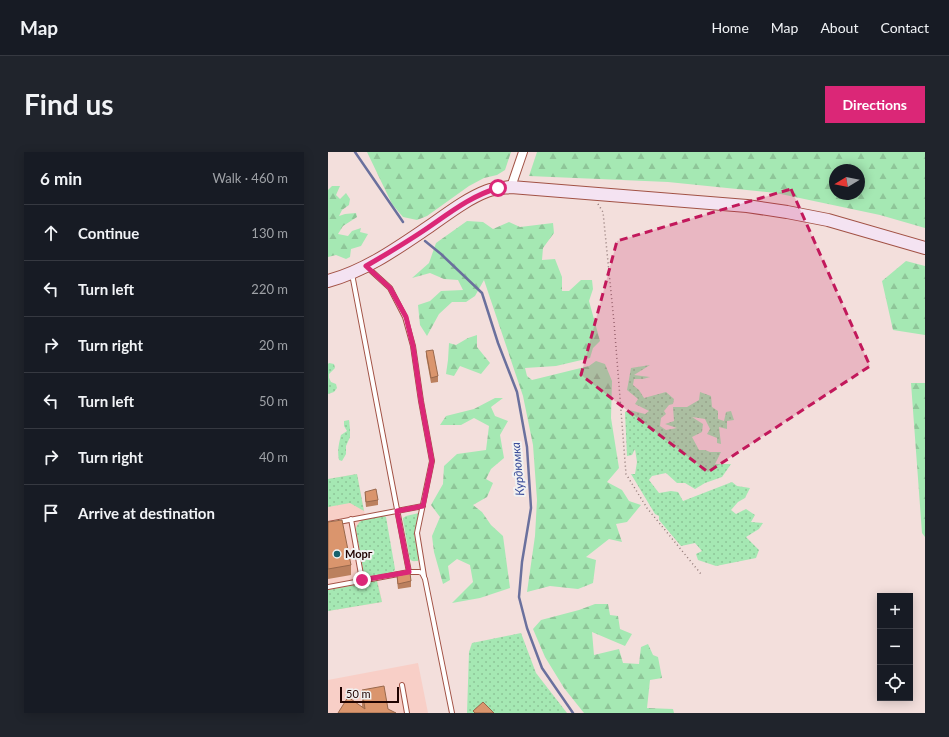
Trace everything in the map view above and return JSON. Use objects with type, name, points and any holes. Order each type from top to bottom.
[{"type":"main road","points":[[328,281],[366,266],[478,196],[498,188],[511,187],[747,206],[828,220],[925,248]]},
{"type":"street","points":[[511,187],[523,152]]},
{"type":"lane","points":[[366,266],[390,288],[406,317],[413,346],[432,461],[417,533],[424,576],[452,713]]},
{"type":"lane","points":[[352,272],[409,572]]},
{"type":"lane","points":[[328,524],[423,506]]},
{"type":"lane","points":[[351,519],[362,580]]},
{"type":"lane","points":[[328,587],[409,572],[419,572],[424,576]]},
{"type":"lane","points":[[402,685],[407,713]]},
{"type":"path","points":[[593,194],[603,212],[614,322],[626,474],[647,508],[700,574]]},
{"type":"highlighted area","points":[[791,189],[870,366],[708,472],[581,375],[617,241]]},
{"type":"shaded area","points":[[357,474],[382,602],[328,611],[328,479]]},
{"type":"shaded area","points":[[418,663],[428,713],[328,713],[328,680]]},
{"type":"green space","points":[[367,152],[511,152],[505,170],[497,175],[484,178],[469,186],[427,216],[417,220],[403,217],[392,204]]},
{"type":"green space","points":[[537,152],[925,152],[925,228],[880,215],[776,193],[668,182],[529,176]]},
{"type":"green space","points":[[332,186],[340,186],[336,195],[340,199],[346,193],[350,199],[349,205],[342,210],[339,216],[356,213],[357,217],[343,226],[338,234],[348,236],[352,231],[361,228],[360,232],[368,234],[361,246],[351,249],[350,257],[346,259],[336,255],[328,257],[328,190]]},
{"type":"green space","points":[[467,221],[483,222],[493,229],[509,222],[520,227],[553,223],[554,233],[543,248],[542,260],[555,259],[562,277],[562,291],[569,291],[581,280],[592,280],[593,289],[589,301],[600,341],[593,348],[590,358],[556,366],[525,368],[527,376],[532,380],[589,366],[596,361],[605,364],[612,381],[611,418],[619,468],[607,482],[622,490],[629,501],[641,505],[627,522],[616,524],[622,542],[609,539],[586,557],[596,560],[593,583],[578,589],[550,586],[527,592],[535,536],[537,500],[533,445],[523,396],[484,280],[475,296],[466,302],[452,302],[439,314],[427,336],[420,325],[418,305],[430,301],[441,291],[463,290],[458,280],[444,279],[430,273],[412,278],[429,263],[436,243]]},
{"type":"green space","points":[[906,261],[925,266],[925,335],[893,330],[882,281]]},
{"type":"green space","points":[[477,335],[477,347],[490,363],[481,374],[460,366],[454,376],[446,374],[449,343],[456,345]]},
{"type":"green space","points":[[328,364],[334,364],[335,368],[329,374],[329,378],[331,382],[336,384],[337,388],[334,392],[328,394]]},
{"type":"green space","points":[[650,365],[634,375],[650,377],[634,379],[633,385],[639,390],[644,398],[666,392],[674,399],[673,404],[669,405],[664,411],[666,414],[661,418],[660,426],[666,430],[677,428],[665,424],[674,421],[673,407],[687,407],[699,400],[700,392],[711,396],[712,407],[718,411],[718,419],[724,421],[726,412],[731,411],[734,420],[727,421],[727,429],[719,427],[721,444],[717,443],[717,438],[707,434],[710,429],[705,419],[692,417],[703,424],[702,432],[692,437],[699,450],[721,452],[715,464],[731,464],[722,477],[705,483],[695,489],[685,483],[677,483],[666,473],[652,476],[649,480],[659,493],[671,491],[678,492],[683,501],[732,482],[737,486],[750,488],[745,498],[738,502],[731,510],[736,514],[746,509],[755,515],[751,522],[763,523],[759,529],[746,537],[759,550],[756,558],[716,566],[698,560],[696,554],[702,551],[695,543],[681,546],[659,520],[659,516],[655,514],[631,474],[635,474],[637,462],[635,449],[632,455],[627,456],[625,412],[629,410],[645,414],[649,411],[635,404],[638,399],[627,390],[631,368]]},
{"type":"green space","points":[[911,383],[925,383],[925,537],[922,533]]},
{"type":"green space","points":[[495,398],[503,398],[491,407],[495,416],[508,421],[500,435],[504,458],[491,469],[486,479],[493,483],[487,497],[473,505],[482,512],[491,525],[503,536],[510,588],[480,598],[452,603],[473,582],[470,565],[457,559],[448,566],[450,580],[443,584],[434,552],[432,536],[440,517],[431,505],[443,484],[444,466],[457,454],[486,450],[489,426],[474,418],[461,425],[440,425],[446,416],[474,409]]},
{"type":"green space","points":[[349,420],[350,437],[346,446],[346,454],[342,461],[339,460],[339,444],[341,435],[347,431],[344,426],[344,421]]},
{"type":"green space","points":[[357,474],[364,511],[350,503],[328,507],[328,479]]},
{"type":"green space","points":[[419,513],[414,534],[419,558],[418,561],[412,561],[410,559],[403,518]]},
{"type":"green space","points":[[386,517],[395,569],[392,572],[369,576],[364,573],[356,529],[357,525],[367,518]]},
{"type":"green space","points":[[377,581],[382,602],[328,611],[328,590]]},
{"type":"green space","points":[[595,604],[608,604],[610,615],[618,616],[620,629],[632,634],[625,646],[592,632],[594,655],[619,649],[623,663],[639,664],[641,647],[648,644],[653,655],[658,657],[662,678],[650,680],[647,708],[673,709],[674,713],[584,713],[564,688],[545,657],[533,629],[541,620],[579,610]]},
{"type":"green space","points":[[521,633],[536,673],[567,713],[467,713],[469,652],[472,643]]},
{"type":"building","points":[[433,350],[438,376],[431,378],[426,351]]},
{"type":"building","points":[[376,489],[378,500],[366,502],[365,492]]},
{"type":"building","name":"Морг","points":[[342,520],[351,565],[328,569],[328,522]]},
{"type":"building","points":[[410,573],[411,581],[398,584],[397,576]]},
{"type":"building","points":[[384,686],[388,709],[396,713],[338,713],[348,697],[365,709],[362,690]]},
{"type":"building","points":[[483,702],[494,713],[475,713],[473,711]]},
{"type":"waterway","name":"Курдюмка","points":[[355,152],[403,222]]},
{"type":"waterway","name":"Курдюмка","points":[[425,241],[482,293],[498,343],[517,392],[527,447],[531,508],[522,562],[519,597],[527,628],[542,668],[573,713]]},
{"type":"place","name":"Морг","points":[[337,554]]},
{"type":"route","points":[[362,580],[409,572],[397,511],[423,506],[432,461],[413,346],[406,317],[390,288],[366,266],[405,243],[455,209],[488,191],[498,188]]}]
